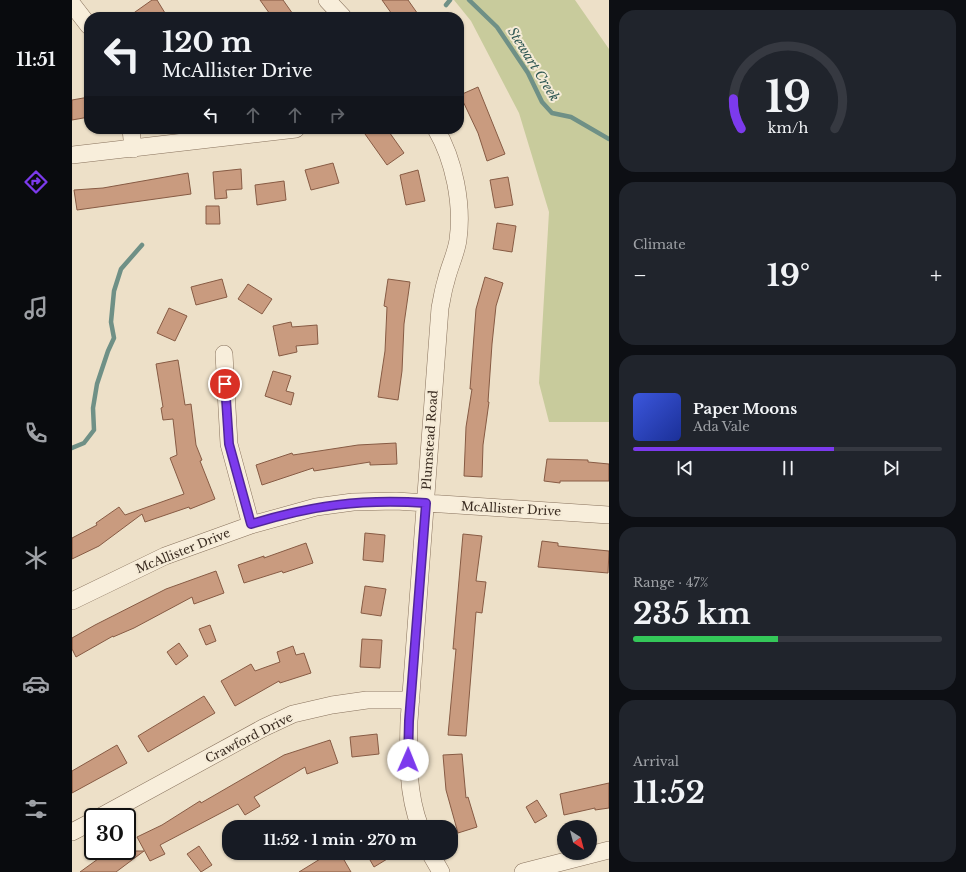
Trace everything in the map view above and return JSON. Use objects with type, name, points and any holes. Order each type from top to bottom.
[{"type":"street","points":[[327,0],[338,12]]},
{"type":"street","points":[[72,4],[84,20]]},
{"type":"street","points":[[132,134],[133,148]]},
{"type":"street","points":[[72,155],[253,134]]},
{"type":"street","name":"Plumstead Road","points":[[418,820],[410,790],[408,768],[409,721],[440,308],[445,281],[454,256],[458,239],[459,213],[456,188],[449,159],[438,134]]},
{"type":"street","points":[[224,354],[229,444],[251,524]]},
{"type":"street","name":"McAllister Drive","points":[[72,601],[165,556],[251,524],[316,507],[346,503],[396,502],[609,515]]},
{"type":"street","name":"Crawford Drive","points":[[116,808],[263,728],[293,714],[332,705],[367,700],[411,700]]},
{"type":"street","points":[[72,832],[84,826]]},
{"type":"street","points":[[523,872],[609,850]]},
{"type":"street","points":[[434,860],[441,872]]},
{"type":"green space","points":[[454,0],[575,0],[609,49],[609,422],[549,422],[539,383],[549,212],[519,113],[471,21]]},
{"type":"building","points":[[152,0],[157,0],[164,12],[135,12]]},
{"type":"building","points":[[260,0],[283,0],[291,12],[268,12]]},
{"type":"building","points":[[382,0],[408,0],[416,12],[390,12]]},
{"type":"building","points":[[478,87],[505,154],[487,161],[478,133],[464,103],[464,93]]},
{"type":"building","points":[[84,98],[84,118],[72,120],[72,100]]},
{"type":"building","points":[[365,134],[391,134],[404,153],[387,165]]},
{"type":"building","points":[[333,163],[339,183],[311,190],[305,170]]},
{"type":"building","points":[[241,169],[242,189],[226,190],[227,198],[215,199],[213,172]]},
{"type":"building","points":[[418,170],[425,201],[406,205],[400,175]]},
{"type":"building","points":[[188,173],[191,194],[77,210],[74,190],[103,188]]},
{"type":"building","points":[[508,177],[513,205],[495,208],[490,180]]},
{"type":"building","points":[[284,181],[286,200],[257,205],[255,185]]},
{"type":"building","points":[[206,206],[219,206],[220,224],[206,224]]},
{"type":"building","points":[[497,223],[516,226],[512,252],[493,249]]},
{"type":"building","points":[[485,277],[503,283],[496,306],[492,344],[489,402],[483,445],[482,477],[464,476],[466,427],[472,389],[470,389],[476,309]]},
{"type":"building","points":[[222,279],[227,297],[196,305],[191,287]]},
{"type":"building","points":[[388,279],[410,282],[404,324],[402,371],[398,400],[378,397],[385,351],[387,307],[384,306]]},
{"type":"building","points":[[248,284],[272,299],[262,314],[238,299]]},
{"type":"building","points":[[169,308],[187,316],[175,341],[157,333]]},
{"type":"building","points":[[291,322],[292,327],[317,325],[318,344],[296,346],[297,352],[279,356],[273,326]]},
{"type":"building","points":[[178,360],[185,405],[191,404],[196,445],[202,460],[200,461],[215,499],[190,509],[189,507],[145,522],[142,514],[99,546],[72,559],[72,538],[97,525],[96,523],[119,507],[125,515],[184,494],[170,458],[177,455],[173,419],[163,420],[161,408],[163,407],[156,364]]},
{"type":"building","points":[[273,371],[291,376],[286,391],[294,393],[291,405],[265,396]]},
{"type":"building","points":[[396,443],[397,464],[370,465],[370,462],[314,471],[313,468],[262,485],[256,465],[292,453],[293,455],[358,445]]},
{"type":"building","points":[[547,459],[588,460],[588,462],[609,464],[609,481],[560,481],[560,483],[544,481]]},
{"type":"building","points":[[365,533],[385,535],[383,562],[363,560]]},
{"type":"building","points":[[463,534],[482,536],[476,581],[486,582],[482,613],[476,612],[466,736],[448,735],[456,649],[453,649]]},
{"type":"building","points":[[542,541],[558,543],[558,546],[609,551],[608,573],[538,567]]},
{"type":"building","points":[[306,543],[313,563],[283,573],[282,571],[244,583],[238,565],[264,556],[264,558]]},
{"type":"building","points":[[216,571],[224,593],[194,604],[192,597],[134,628],[113,636],[76,657],[72,649],[72,638],[166,589]]},
{"type":"building","points":[[365,586],[386,589],[381,616],[361,613]]},
{"type":"building","points":[[210,625],[216,641],[206,645],[199,629]]},
{"type":"building","points":[[362,639],[382,640],[380,668],[360,667]]},
{"type":"building","points":[[179,643],[188,656],[176,665],[167,652]]},
{"type":"building","points":[[293,646],[296,655],[304,653],[311,673],[280,683],[279,681],[235,706],[221,681],[251,664],[255,671],[280,662],[277,652]]},
{"type":"building","points":[[204,696],[215,713],[148,752],[138,736]]},
{"type":"building","points":[[377,734],[379,754],[352,757],[350,737]]},
{"type":"building","points":[[330,740],[338,763],[307,774],[305,767],[254,797],[260,806],[245,815],[238,804],[160,845],[165,854],[150,861],[137,837],[162,825],[200,801],[201,803],[284,755]]},
{"type":"building","points":[[117,745],[127,763],[72,793],[72,771]]},
{"type":"building","points":[[462,754],[466,798],[468,797],[477,827],[458,833],[458,820],[454,820],[446,790],[443,755]]},
{"type":"building","points":[[609,783],[609,808],[595,810],[595,808],[564,815],[560,794]]},
{"type":"building","points":[[537,800],[547,816],[535,823],[526,807]]},
{"type":"building","points":[[199,846],[212,865],[201,872],[187,854]]},
{"type":"building","points":[[136,851],[144,851],[136,857]]},
{"type":"building","points":[[97,860],[132,860],[116,872],[80,872]]},
{"type":"building","points":[[318,860],[344,860],[351,872],[299,872]]},
{"type":"building","points":[[370,860],[386,860],[374,867]]},
{"type":"waterway","points":[[446,5],[450,0]]},
{"type":"waterway","name":"Stewart Creek","points":[[469,0],[497,27],[528,73],[542,102],[552,113],[571,117],[609,139]]},
{"type":"waterway","points":[[72,448],[84,443],[94,430],[93,408],[97,384],[114,338],[111,322],[114,291],[121,269],[142,245]]},
{"type":"route","points":[[225,384],[229,444],[232,460],[251,524],[316,507],[353,502],[426,503],[409,721],[408,760]]}]
